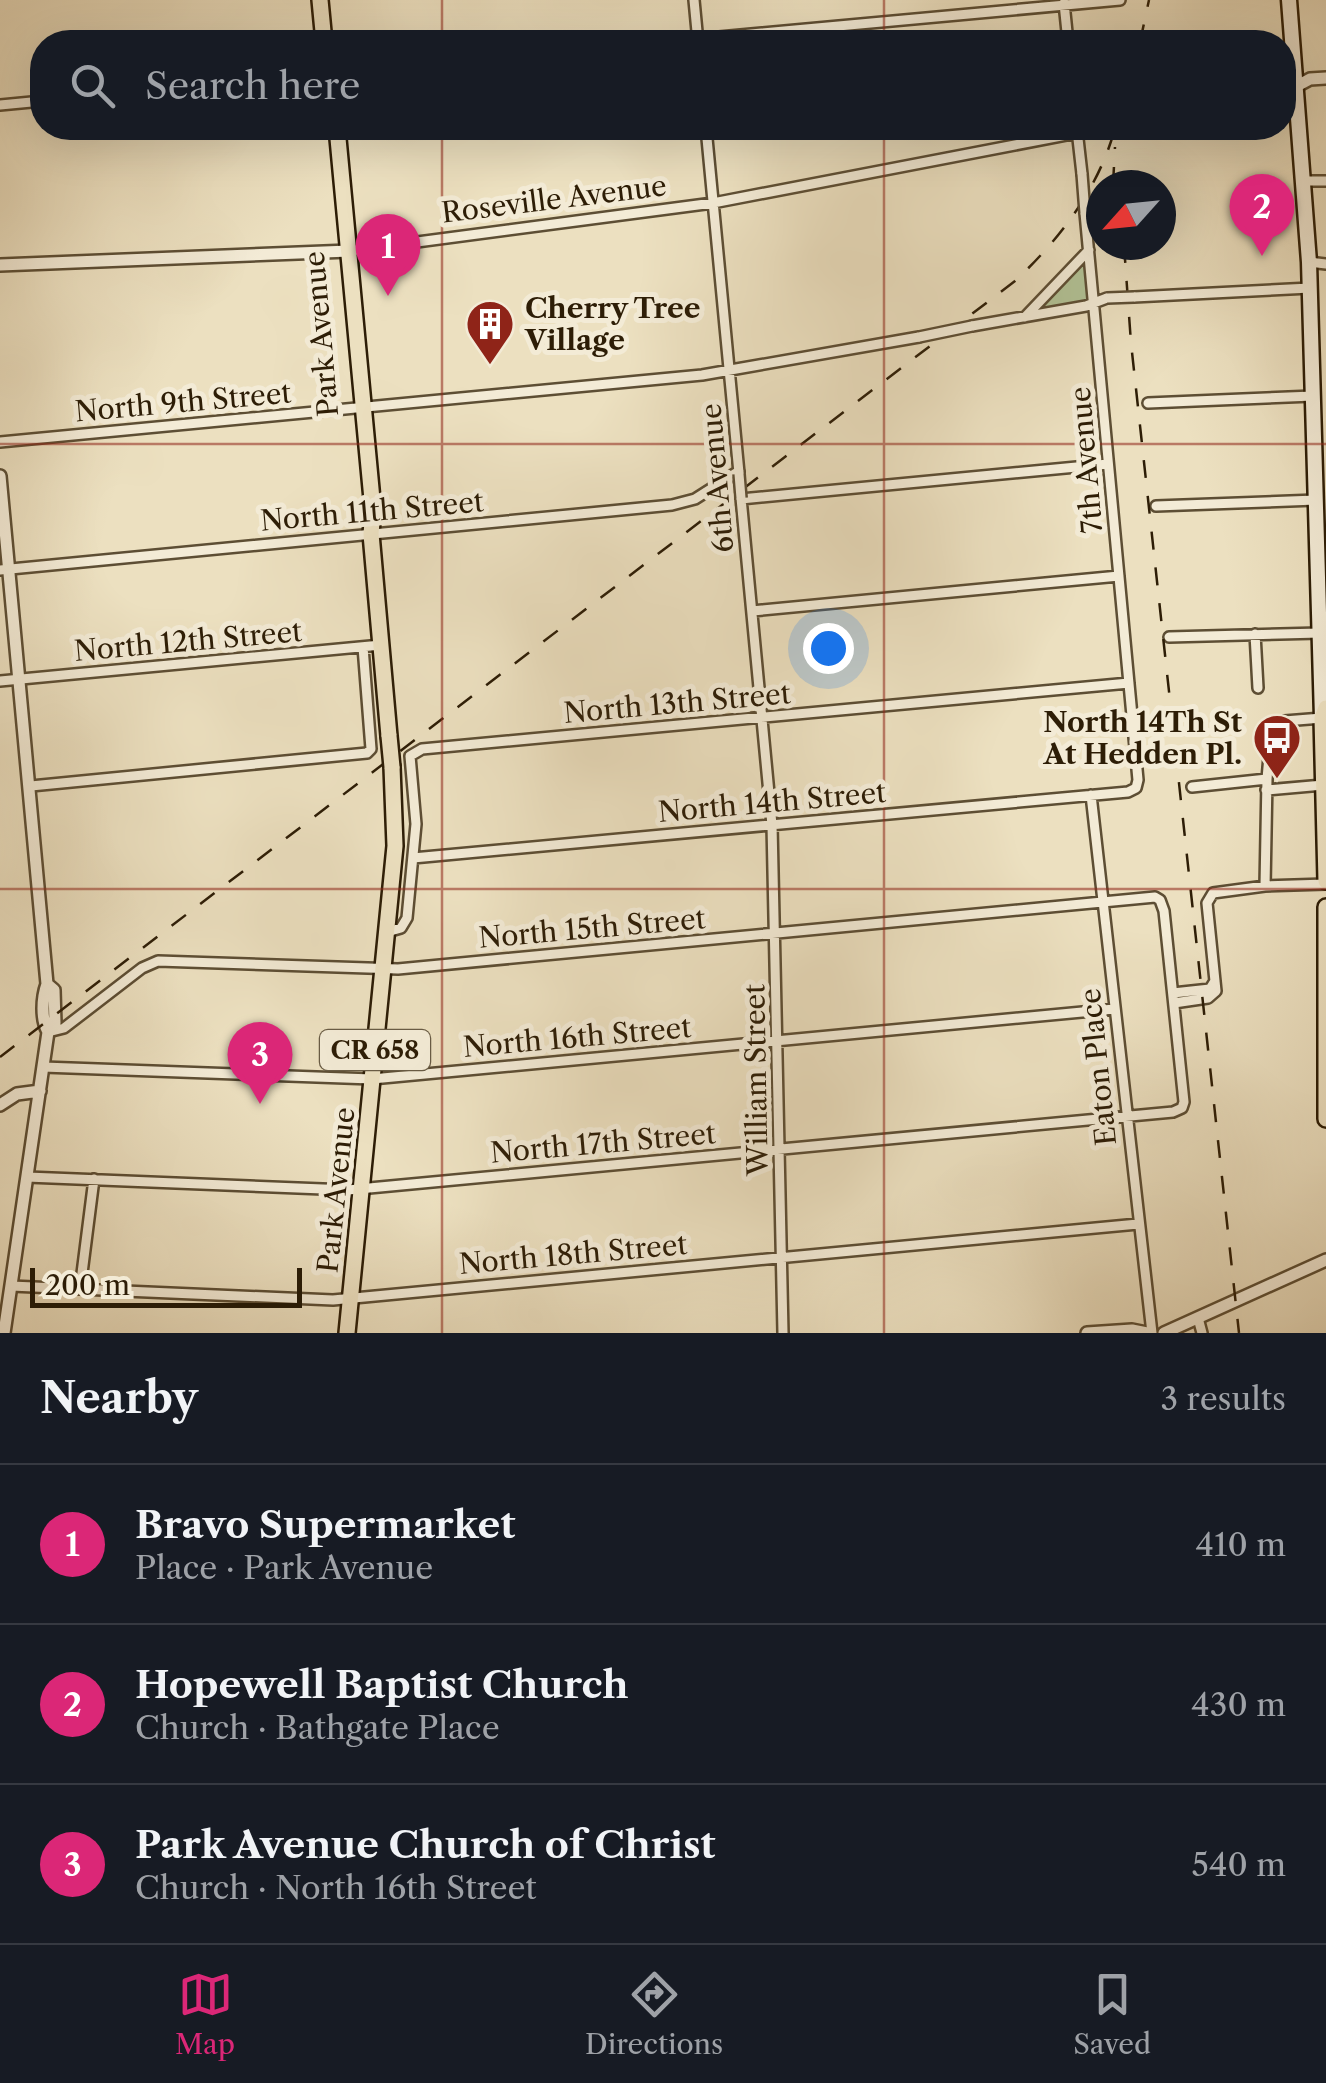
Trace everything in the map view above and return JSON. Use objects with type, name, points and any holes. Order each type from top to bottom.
[{"type":"main road","points":[[320,0],[323,30]]},
{"type":"main road","points":[[1288,0],[1289,30]]},
{"type":"main road","points":[[1296,132],[1318,368],[1313,396],[1320,451],[1316,500],[1326,882]]},
{"type":"main road","name":"Park Avenue","points":[[328,140],[344,251]]},
{"type":"main road","name":"Park Avenue","points":[[338,140],[364,518],[370,534],[396,829],[347,1333]]},
{"type":"main road","points":[[1326,907],[1326,1120]]},
{"type":"street","points":[[694,0],[697,30]]},
{"type":"street","points":[[804,30],[1120,0]]},
{"type":"street","points":[[1064,3],[1067,30]]},
{"type":"street","points":[[1296,87],[1326,78]]},
{"type":"street","points":[[0,105],[30,102]]},
{"type":"street","name":"6th Avenue","points":[[707,140],[772,825]]},
{"type":"street","name":"Roseville Avenue","points":[[0,265],[344,251],[713,203],[1027,140]]},
{"type":"street","name":"7th Avenue","points":[[1078,140],[1086,222]]},
{"type":"street","points":[[1303,181],[1326,181]]},
{"type":"street","points":[[1024,317],[1086,253]]},
{"type":"street","name":"7th Avenue","points":[[1090,260],[1136,788]]},
{"type":"street","points":[[1309,262],[1326,264]]},
{"type":"street","name":"North 9th Street","points":[[0,442],[729,371],[1107,298],[1310,288]]},
{"type":"street","points":[[1148,403],[1313,396]]},
{"type":"street","points":[[741,498],[1108,464]]},
{"type":"street","name":"North 11th Street","points":[[5,570],[672,506],[695,498],[739,472]]},
{"type":"street","points":[[0,476],[5,570],[31,786],[47,984],[44,1025],[48,1032],[4,1333]]},
{"type":"street","points":[[1156,506],[1316,500]]},
{"type":"street","points":[[752,611],[1119,576]]},
{"type":"street","points":[[1170,637],[1320,633]]},
{"type":"street","points":[[1255,634],[1258,688]]},
{"type":"street","name":"North 12th Street","points":[[0,681],[381,645]]},
{"type":"street","points":[[31,786],[367,753],[370,748],[362,647]]},
{"type":"street","name":"North 13th Street","points":[[410,756],[422,749],[1129,683]]},
{"type":"street","points":[[1265,886],[1272,722],[1324,713]]},
{"type":"street","name":"Park Avenue","points":[[387,932],[398,930],[406,921],[416,824],[410,756]]},
{"type":"street","points":[[1192,787],[1325,785]]},
{"type":"street","name":"North 14th Street","points":[[413,858],[1136,788]]},
{"type":"street","name":"Eaton Place","points":[[1091,795],[1150,1333]]},
{"type":"street","name":"William Street","points":[[772,825],[784,1333]]},
{"type":"street","points":[[1174,998],[1210,989],[1215,981],[1207,903],[1211,895],[1326,882]]},
{"type":"street","name":"North 15th Street","points":[[48,1032],[64,1028],[152,962],[383,969],[1152,897],[1160,900],[1174,998]]},
{"type":"street","name":"North 17th Street","points":[[27,1176],[362,1188],[1173,1112],[1182,1108],[1184,1098],[1174,998]]},
{"type":"street","name":"North 16th Street","points":[[43,1067],[372,1080],[1114,1009]]},
{"type":"street","points":[[0,1105],[22,1092],[40,1091]]},
{"type":"street","points":[[80,1289],[94,1179]]},
{"type":"street","name":"North 18th Street","points":[[11,1286],[327,1300],[1138,1224]]},
{"type":"street","points":[[1164,1333],[1326,1260]]},
{"type":"street","points":[[1198,1318],[1202,1333]]},
{"type":"street","points":[[1087,1333],[1150,1333]]},
{"type":"green space","points":[[1086,258],[1090,303],[1034,312]]},
{"type":"railway","points":[[1143,30],[1149,0]]},
{"type":"railway","points":[[0,1057],[1015,281],[1076,211],[1111,140]]},
{"type":"railway","points":[[1114,170],[1115,147]]},
{"type":"railway","points":[[1125,260],[1239,1333]]},
{"type":"place","name":"Hopewell Baptist Church","points":[[1262,256]]},
{"type":"place","name":"Bravo Supermarket","points":[[388,296]]},
{"type":"place","name":"Cherry Tree Village","points":[[490,366]]},
{"type":"place","name":"North 14Th St At Hedden Pl.","points":[[1277,780]]},
{"type":"place","name":"Park Avenue Church of Christ","points":[[260,1104]]}]
